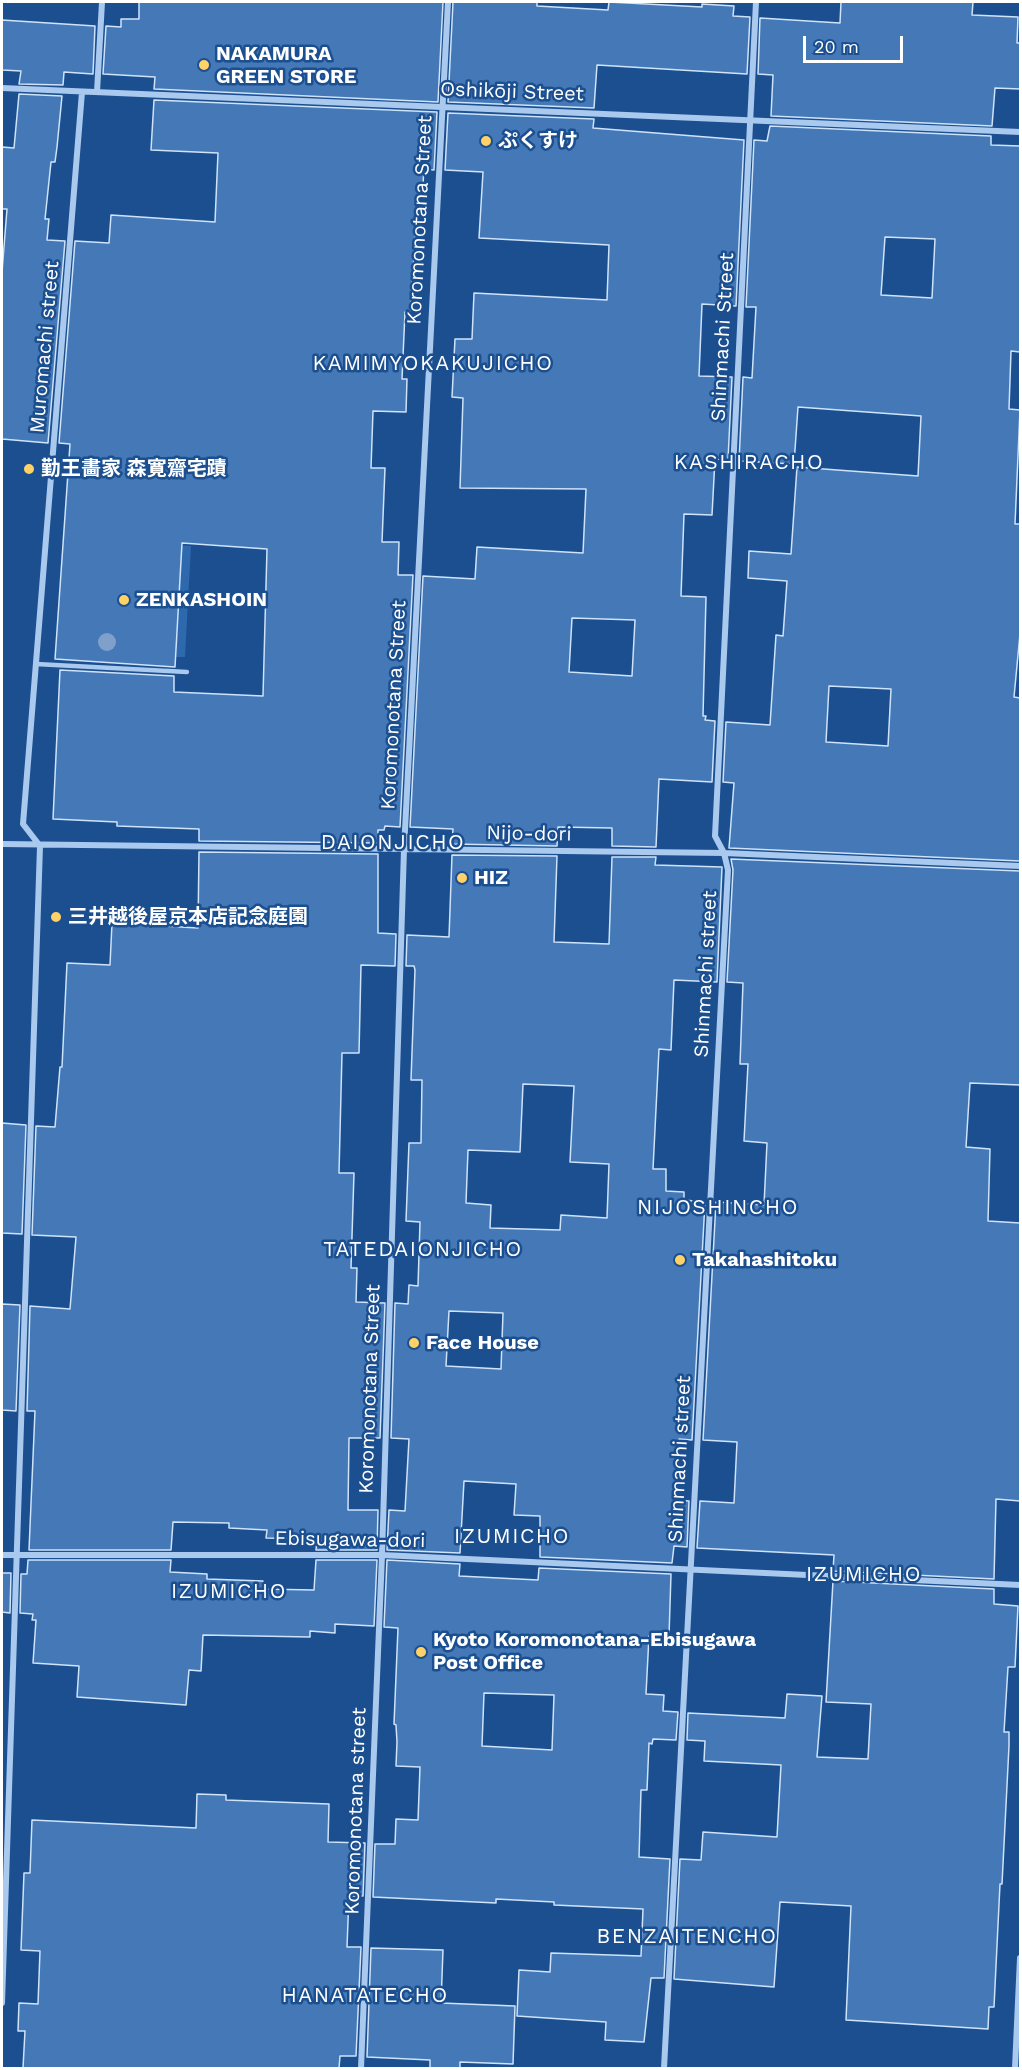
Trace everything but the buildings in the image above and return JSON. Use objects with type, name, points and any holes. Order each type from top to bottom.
[{"type":"street","points":[[97,92],[102,2]]},
{"type":"street","name":"Koromonotana Street","points":[[382,1555],[404,849],[448,2]]},
{"type":"street","name":"Shinmachi Street","points":[[724,853],[715,836],[756,2]]},
{"type":"street","name":"Oshikōji Street","points":[[2,88],[1020,132]]},
{"type":"street","name":"Muromachi street","points":[[40,846],[23,824],[82,92]]},
{"type":"street","name":"Nijo-dori","points":[[2,844],[724,853],[1020,866]]},
{"type":"street","points":[[2,2002],[40,846]]},
{"type":"street","name":"Shinmachi street","points":[[664,2068],[728,870],[724,853]]},
{"type":"street","name":"Ebisugawa-dori","points":[[2,1555],[382,1555],[1020,1585]]},
{"type":"street","name":"Koromonotana street","points":[[361,2068],[382,1555]]},
{"type":"street","points":[[1015,2068],[1020,1958]]},
{"type":"lane","points":[[36,664],[187,672]]},
{"type":"shaded area","points":[[157,544],[191,546],[185,657],[176,657],[181,569],[156,567]]},
{"type":"place","name":"NAKAMURA GREEN STORE","points":[[204,65]]},
{"type":"place","name":"ぷくすけ","points":[[486,141]]},
{"type":"place","name":"勤王畵家 森寛齋宅蹟","points":[[29,469]]},
{"type":"place","name":"ZENKASHOIN","points":[[124,600]]},
{"type":"place","name":"HIZ","points":[[462,878]]},
{"type":"place","name":"三井越後屋京本店記念庭園","points":[[56,917]]},
{"type":"place","name":"Takahashitoku","points":[[680,1260]]},
{"type":"place","name":"Face House","points":[[414,1343]]},
{"type":"place","name":"Kyoto Koromonotana-Ebisugawa Post Office","points":[[421,1652]]},
{"type":"district","name":"KAMIMYOKAKUJICHO","points":[[433,364]]},
{"type":"district","name":"KASHIRACHO","points":[[749,463]]},
{"type":"district","name":"DAIONJICHO","points":[[393,843]]},
{"type":"district","name":"NIJOSHINCHO","points":[[718,1208]]},
{"type":"district","name":"TATEDAIONJICHO","points":[[423,1250]]},
{"type":"district","name":"IZUMICHO","points":[[512,1537]]},
{"type":"district","name":"IZUMICHO","points":[[864,1575]]},
{"type":"district","name":"IZUMICHO","points":[[229,1592]]},
{"type":"district","name":"BENZAITENCHO","points":[[687,1937]]},
{"type":"district","name":"HANATATECHO","points":[[365,1996]]}]
